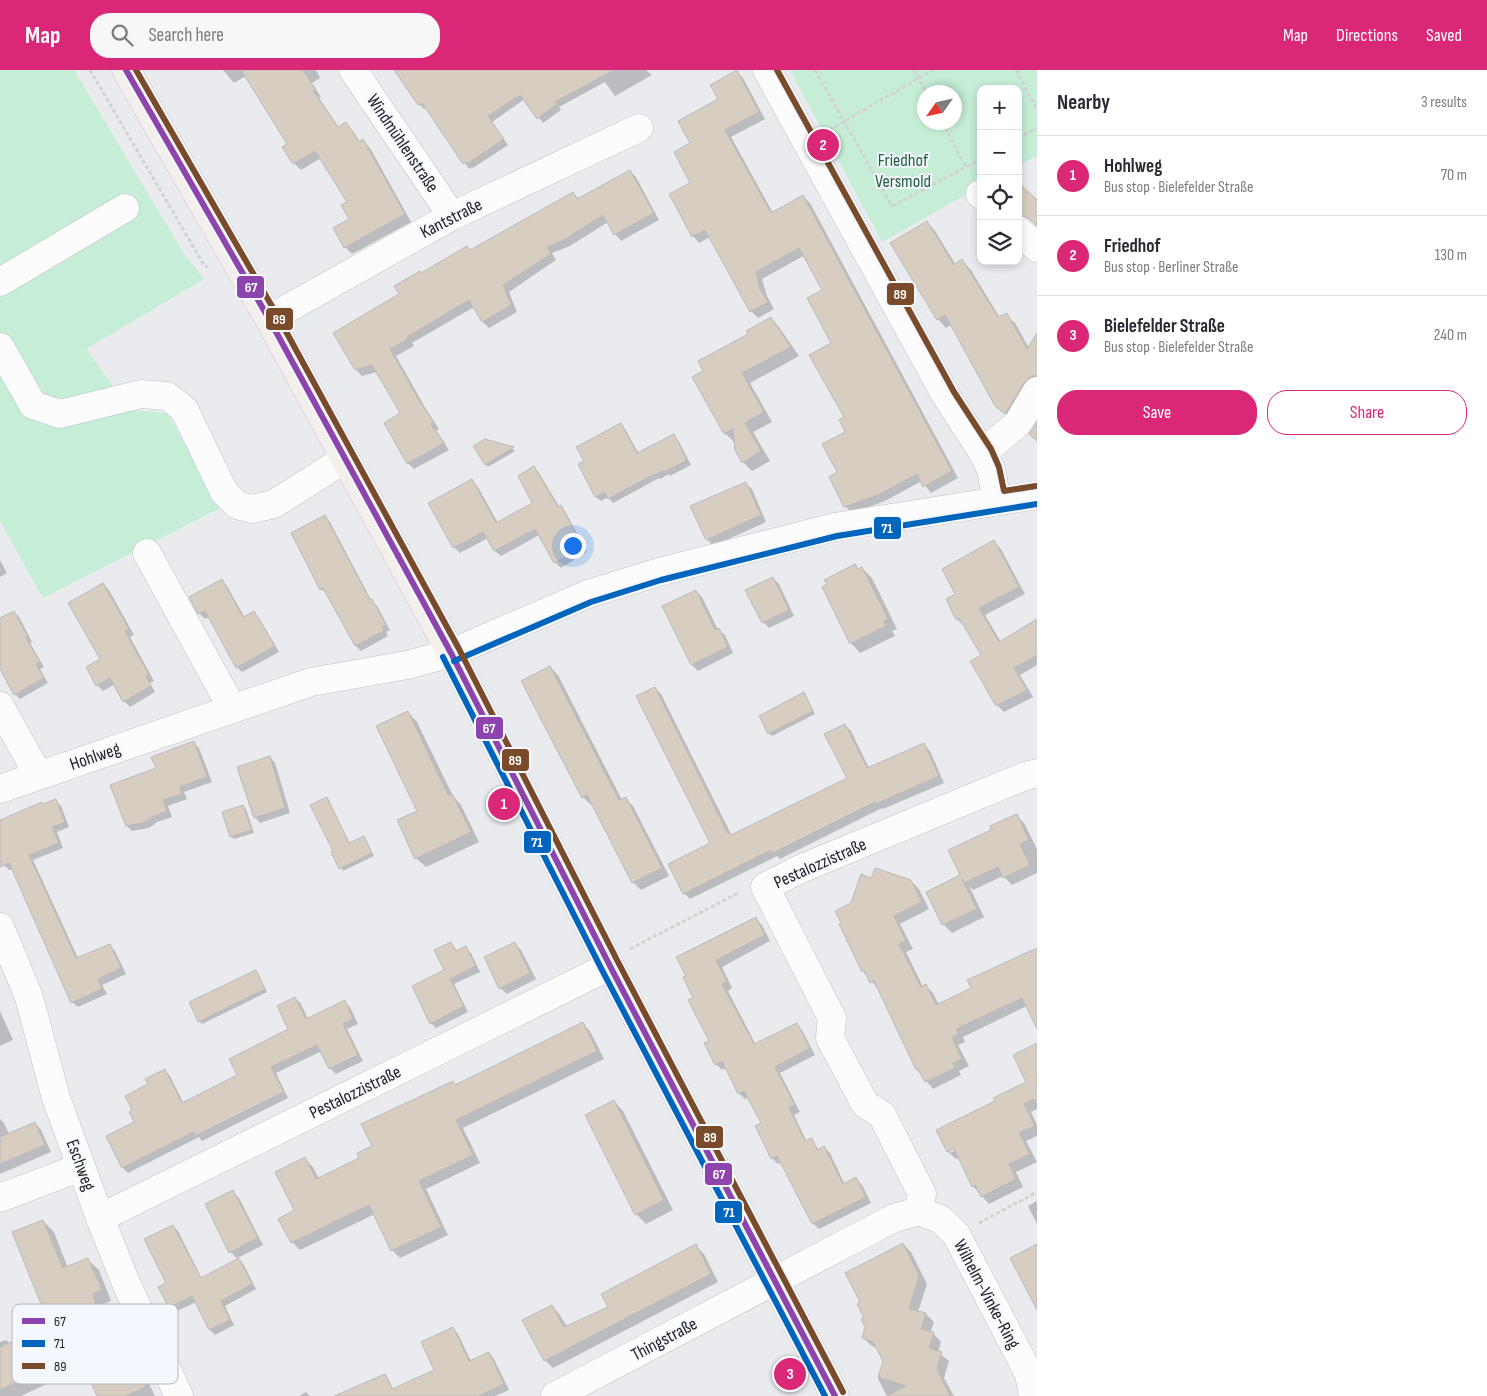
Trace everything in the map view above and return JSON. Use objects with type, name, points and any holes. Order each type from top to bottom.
[{"type":"main road","points":[[126,70],[269,319],[451,653],[609,963],[835,1396]]},
{"type":"street","name":"Windmühlenstraße","points":[[353,70],[452,216]]},
{"type":"street","points":[[767,70],[946,396],[984,453],[991,469],[997,501]]},
{"type":"street","name":"Kantstraße","points":[[269,319],[452,216],[639,128]]},
{"type":"street","points":[[0,282],[125,208]]},
{"type":"street","points":[[1022,234],[1037,248]]},
{"type":"street","points":[[0,347],[33,405],[60,414],[141,394],[167,396],[184,409],[224,492],[237,506],[252,509],[274,504],[345,458]]},
{"type":"street","points":[[984,453],[1018,423],[1037,392]]},
{"type":"street","name":"Hohlweg","points":[[0,789],[311,682],[407,665],[451,653],[588,594],[659,572],[835,527],[1037,495]]},
{"type":"street","points":[[147,553],[232,708]]},
{"type":"street","points":[[0,706],[38,775]]},
{"type":"street","name":"Pestalozzistraße","points":[[765,887],[798,870],[1025,776],[1037,773]]},
{"type":"street","points":[[765,887],[832,1018],[830,1038],[865,1104],[882,1115],[922,1194],[919,1211],[894,1218],[774,1281]]},
{"type":"street","name":"Eschweg","points":[[0,927],[29,997],[56,1098],[100,1218],[136,1304]]},
{"type":"street","name":"Pestalozzistraße","points":[[100,1218],[609,963]]},
{"type":"street","points":[[0,1198],[81,1167]]},
{"type":"street","name":"Wilhelm-Vinke-Ring","points":[[919,1211],[940,1219],[956,1234],[1029,1374],[1033,1396]]},
{"type":"street","name":"Thingstraße","points":[[555,1396],[774,1281]]},
{"type":"street","name":"Eschweg","points":[[173,1384],[179,1396]]},
{"type":"path","points":[[815,70],[892,206],[977,161]]},
{"type":"path","points":[[914,70],[922,85]]},
{"type":"path","points":[[806,143],[933,70]]},
{"type":"path","points":[[1016,70],[1037,110]]},
{"type":"path","points":[[1022,136],[1037,128]]},
{"type":"path","points":[[946,130],[977,189]]},
{"type":"path","name":"Pestalozzistraße","points":[[609,963],[747,888],[765,887]]},
{"type":"path","points":[[956,1234],[1037,1192]]},
{"type":"green space","points":[[0,70],[74,70],[184,254],[204,279],[86,349],[131,410],[167,413],[220,508],[43,598],[0,521]]},
{"type":"green space","name":"Friedhof Versmold","points":[[790,70],[1037,70],[1037,156],[1022,164],[1022,85],[977,85],[977,188],[882,242]]},
{"type":"building","points":[[241,70],[303,70],[315,89],[313,91],[338,127],[346,122],[359,142],[363,139],[405,214],[344,248],[333,228],[349,219],[341,205],[347,202],[315,151],[293,164],[282,147],[287,144]]},
{"type":"building","points":[[394,70],[614,70],[555,102],[557,104],[537,119],[520,95],[488,116],[504,139],[467,164],[466,162],[463,164],[422,103],[418,105]]},
{"type":"building","points":[[737,70],[759,112],[725,130],[771,213],[803,195],[952,471],[923,487],[917,474],[878,495],[844,507],[829,477],[837,472],[822,444],[845,432],[839,420],[844,417],[809,355],[831,343],[807,298],[822,290],[799,248],[756,272],[760,289],[768,302],[750,312],[705,230],[692,237],[669,194],[690,183],[674,152],[690,143],[678,121],[718,99],[710,85]]},
{"type":"building","points":[[630,170],[654,213],[614,235],[603,215],[564,240],[547,247],[551,254],[503,285],[511,305],[482,322],[469,300],[390,349],[420,402],[434,422],[431,424],[444,443],[407,464],[384,423],[400,413],[372,365],[355,370],[333,333],[399,294],[394,286],[420,271],[421,273],[467,246],[470,250],[573,192],[577,199]]},
{"type":"building","points":[[1022,186],[1037,200],[1037,226],[1028,218],[1022,216]]},
{"type":"building","points":[[927,221],[954,265],[962,259],[998,317],[1007,313],[1027,349],[1037,333],[1037,375],[1030,377],[1024,383],[1005,414],[995,406],[945,315],[937,320],[890,243]]},
{"type":"building","points":[[771,317],[791,347],[742,373],[764,412],[745,423],[761,451],[742,463],[735,450],[733,429],[724,434],[692,377],[703,371],[698,361],[748,334],[746,331]]},
{"type":"building","points":[[1037,422],[1037,441],[1029,434]]},
{"type":"building","points":[[621,423],[637,453],[674,434],[687,460],[665,472],[664,470],[654,474],[608,499],[605,492],[595,497],[578,464],[584,461],[576,447]]},
{"type":"building","points":[[485,439],[514,447],[485,465],[473,446]]},
{"type":"building","points":[[534,466],[558,507],[561,505],[583,546],[554,563],[535,529],[494,551],[483,532],[453,548],[428,503],[472,479],[496,523],[532,503],[518,476]]},
{"type":"building","points":[[746,482],[761,515],[706,540],[690,506]]},
{"type":"building","points":[[325,515],[370,600],[372,599],[386,625],[382,627],[384,631],[355,646],[323,588],[320,590],[291,533]]},
{"type":"building","points":[[994,540],[1019,587],[979,608],[999,642],[1037,619],[1037,655],[1014,668],[1027,690],[996,706],[970,661],[981,655],[959,618],[956,620],[946,599],[955,594],[942,569]]},
{"type":"building","points":[[855,564],[858,569],[862,567],[888,619],[884,621],[886,626],[850,644],[822,587],[827,584],[824,580]]},
{"type":"building","points":[[773,577],[789,610],[762,623],[745,590]]},
{"type":"building","points":[[222,579],[243,617],[254,611],[275,646],[236,668],[205,611],[198,614],[189,597]]},
{"type":"building","points":[[103,583],[129,629],[125,631],[149,675],[146,677],[151,686],[123,702],[110,678],[96,686],[86,667],[100,659],[68,603]]},
{"type":"building","points":[[696,590],[715,630],[719,628],[728,647],[691,665],[662,606]]},
{"type":"building","points":[[14,611],[28,637],[26,638],[40,662],[36,664],[44,678],[14,695],[0,669],[0,618]]},
{"type":"building","points":[[550,666],[619,800],[626,797],[662,868],[632,883],[587,795],[582,798],[521,681]]},
{"type":"building","points":[[655,687],[728,834],[730,833],[731,835],[847,778],[824,734],[845,724],[867,768],[924,743],[939,776],[876,804],[875,802],[773,853],[771,850],[683,894],[668,864],[710,843],[636,696]]},
{"type":"building","points":[[804,692],[813,711],[768,734],[759,716]]},
{"type":"building","points":[[408,711],[448,795],[452,794],[471,832],[415,859],[397,820],[417,811],[376,726]]},
{"type":"building","points":[[194,741],[207,777],[180,787],[182,794],[163,800],[167,811],[143,823],[126,826],[110,785],[156,768],[151,757]]},
{"type":"building","points":[[270,756],[285,808],[254,818],[237,767]]},
{"type":"building","points":[[327,797],[349,843],[364,836],[372,853],[339,869],[331,852],[333,851],[310,805]]},
{"type":"building","points":[[56,799],[65,822],[52,827],[59,843],[29,855],[76,958],[110,944],[121,968],[98,979],[102,989],[71,1003],[9,863],[0,867],[0,820],[42,802],[43,804]]},
{"type":"building","points":[[243,805],[252,830],[230,837],[222,812]]},
{"type":"building","points":[[1017,814],[1029,840],[1020,844],[1030,865],[1003,878],[998,867],[964,883],[977,909],[942,925],[926,892],[960,875],[948,850],[991,830],[990,826]]},
{"type":"building","points":[[875,868],[911,880],[922,902],[894,916],[906,941],[899,944],[921,987],[926,984],[936,1005],[971,988],[967,980],[1037,948],[1037,1029],[1022,998],[956,1029],[959,1034],[952,1037],[962,1059],[953,1063],[955,1068],[925,1082],[918,1069],[916,1070],[874,981],[870,983],[864,971],[862,972],[839,924],[841,923],[835,911],[851,903],[861,874],[871,878]]},
{"type":"building","points":[[756,917],[765,935],[716,960],[727,982],[722,984],[754,1044],[797,1023],[810,1048],[775,1067],[795,1105],[789,1108],[805,1141],[812,1138],[817,1150],[824,1146],[843,1184],[856,1177],[866,1197],[812,1224],[777,1156],[771,1159],[755,1126],[761,1123],[744,1091],[738,1094],[722,1061],[715,1065],[704,1043],[709,1041],[688,1000],[693,998],[683,977],[686,976],[676,957]]},
{"type":"building","points":[[451,942],[456,951],[466,946],[476,966],[450,979],[464,1006],[430,1024],[412,986],[444,970],[434,950]]},
{"type":"building","points":[[515,942],[530,973],[499,989],[484,957]]},
{"type":"building","points":[[256,970],[265,989],[198,1022],[189,1002]]},
{"type":"building","points":[[295,997],[306,1019],[345,1000],[353,1019],[343,1024],[358,1055],[329,1069],[317,1045],[271,1067],[284,1092],[195,1136],[194,1132],[122,1168],[106,1136],[134,1122],[129,1112],[132,1110],[125,1096],[148,1084],[145,1079],[165,1069],[182,1103],[237,1075],[229,1059],[288,1029],[277,1006]]},
{"type":"building","points":[[583,1022],[597,1051],[456,1120],[473,1155],[419,1181],[441,1227],[391,1251],[369,1205],[291,1243],[278,1219],[294,1210],[275,1172],[305,1157],[316,1179],[359,1158],[357,1153],[372,1146],[361,1124],[453,1081],[455,1085]]},
{"type":"building","points":[[1037,1043],[1037,1105],[1034,1099],[1024,1104],[1035,1126],[1019,1133],[1030,1154],[1009,1164],[1016,1179],[981,1197],[975,1185],[972,1187],[954,1149],[947,1152],[936,1130],[995,1101],[993,1098],[1026,1082],[1013,1055]]},
{"type":"building","points":[[614,1100],[664,1200],[635,1215],[585,1115]]},
{"type":"building","points":[[35,1122],[45,1145],[0,1164],[0,1137]]},
{"type":"building","points":[[233,1190],[258,1238],[229,1253],[205,1204]]},
{"type":"building","points":[[43,1220],[63,1268],[88,1258],[102,1290],[93,1294],[95,1304],[41,1304],[12,1232]]},
{"type":"building","points":[[173,1225],[201,1278],[239,1258],[252,1284],[221,1301],[230,1320],[209,1330],[192,1296],[177,1304],[167,1304],[158,1287],[166,1283],[144,1239]]},
{"type":"building","points":[[903,1243],[919,1275],[909,1309],[926,1313],[921,1329],[934,1332],[929,1348],[942,1352],[937,1369],[950,1396],[887,1396],[906,1386],[878,1377],[883,1361],[873,1342],[862,1338],[865,1327],[861,1319],[864,1318],[857,1304],[860,1302],[845,1273]]},
{"type":"building","points":[[696,1244],[711,1274],[544,1361],[522,1320],[552,1305],[564,1327],[608,1307],[601,1294]]},
{"type":"building","points":[[1037,1244],[1037,1310],[1010,1258]]},
{"type":"building","points":[[453,1327],[469,1361],[489,1352],[504,1384],[479,1396],[334,1396],[385,1374],[392,1389],[434,1370],[421,1342]]},
{"type":"building","points":[[12,1341],[13,1384],[0,1390],[0,1347]]},
{"type":"building","points":[[92,1384],[145,1384],[146,1387],[125,1396],[97,1396]]},
{"type":"transit line","name":"67","points":[[126,70],[269,319],[451,653],[610,966],[835,1396]]},
{"type":"transit line","name":"89","points":[[136,70],[277,315],[459,649],[618,962],[843,1392]]},
{"type":"transit line","name":"89","points":[[777,70],[954,392],[991,449],[999,467],[1004,491],[1036,486]]},
{"type":"transit line","name":"71","points":[[454,661],[591,602],[661,580],[837,536],[1037,504]]},
{"type":"transit line","name":"71","points":[[443,657],[602,970],[825,1396]]},
{"type":"place","name":"Friedhof","points":[[823,145]]},
{"type":"place","name":"Hohlweg","points":[[504,804]]},
{"type":"place","name":"Bielefelder Straße","points":[[790,1374]]}]
